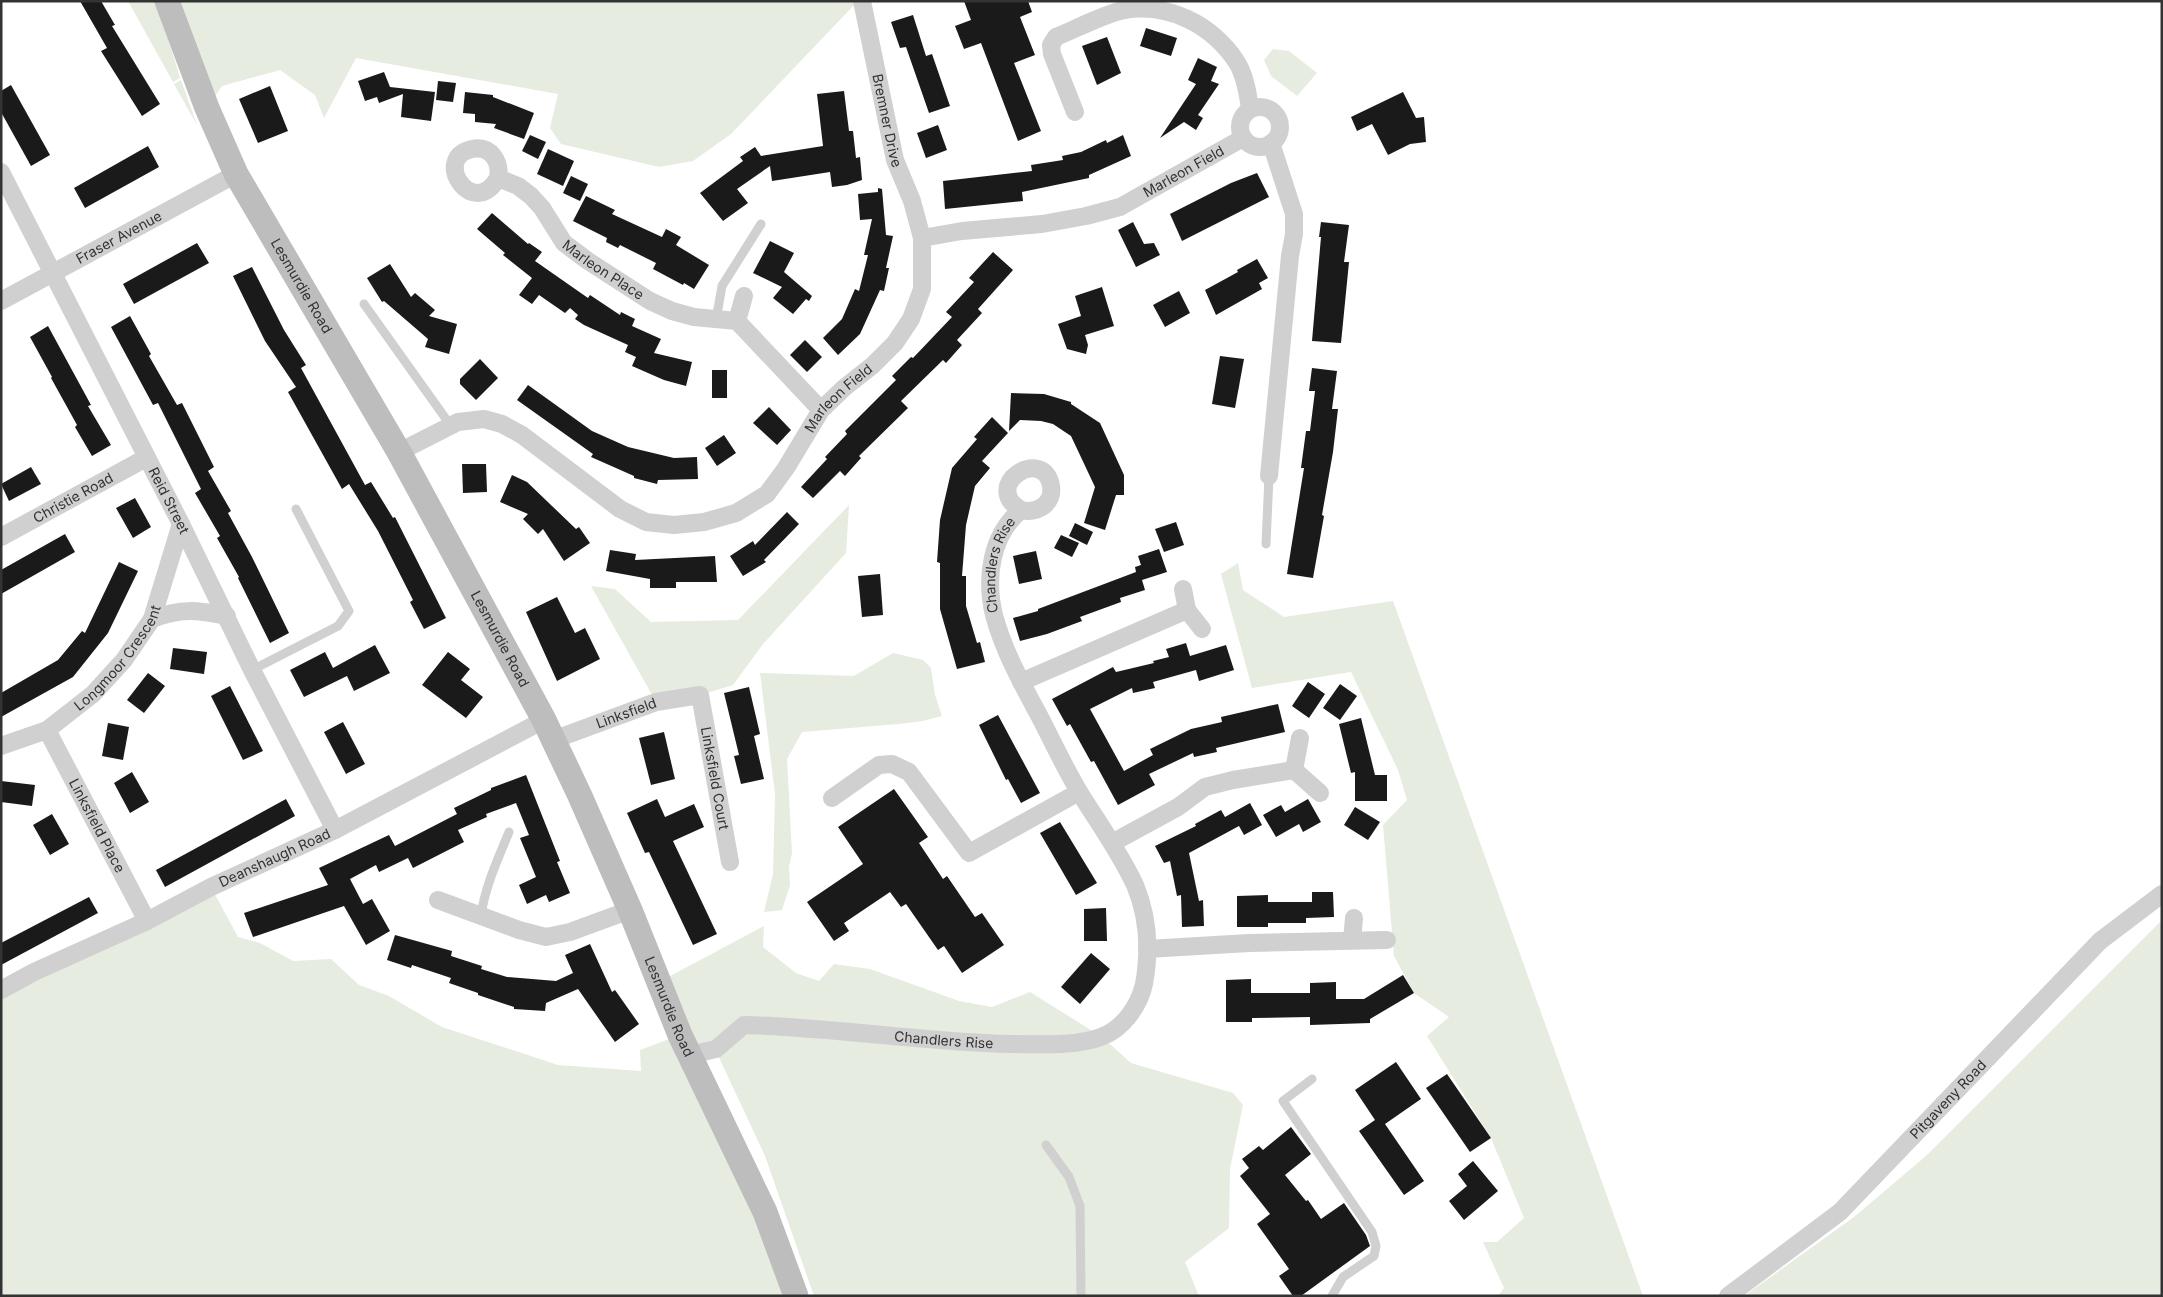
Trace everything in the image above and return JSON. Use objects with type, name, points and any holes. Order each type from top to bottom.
[{"type":"street","name":"Lesmurdie Road","points":[[167,1],[207,108],[236,174],[399,452],[549,730],[630,910],[690,1055],[765,1212],[796,1296]]},
{"type":"street","name":"Bremner Drive","points":[[862,1],[896,160],[912,201],[922,238]]},
{"type":"street","points":[[1075,112],[1052,54],[1051,45],[1056,37],[1122,10],[1142,9],[1179,15],[1198,23],[1215,36],[1237,62],[1246,87],[1250,109]]},
{"type":"street","points":[[1264,107],[1275,114],[1280,126],[1276,139],[1271,143],[1259,147],[1252,146],[1243,138],[1240,125],[1245,113],[1250,109],[1264,107]]},
{"type":"street","name":"Marleon Field","points":[[399,452],[458,422],[484,419],[502,424],[522,435],[620,509],[646,522],[674,525],[704,522],[736,513],[767,494],[786,468],[821,410],[844,388],[873,365],[895,343],[911,320],[922,289],[922,238],[962,231],[1042,224],[1086,216],[1120,207],[1243,138]]},
{"type":"street","points":[[1269,476],[1290,256],[1294,234],[1294,214],[1271,143]]},
{"type":"street","name":"Reid Street","points":[[1,172],[181,524],[252,670],[334,830]]},
{"type":"street","name":"Fraser Avenue","points":[[1,301],[236,174]]},
{"type":"street","name":"Marleon Place","points":[[498,178],[518,186],[531,196],[542,208],[564,243],[588,261],[650,301],[672,311],[716,320],[737,321]]},
{"type":"street","points":[[744,296],[737,321],[821,410]]},
{"type":"street","name":"Christie Road","points":[[1,537],[146,458]]},
{"type":"street","name":"Chandlers Rise","points":[[690,1055],[716,1049],[744,1025],[787,1026],[958,1043],[1032,1044],[1088,1040],[1102,1037],[1121,1025],[1136,1006],[1142,991],[1148,949],[1143,914],[1135,886],[1112,843],[1080,792],[1021,682],[994,613],[991,570],[994,552],[1001,533],[1013,517],[1022,510]]},
{"type":"street","name":"Longmoor Crescent","points":[[1,746],[47,730],[93,694],[124,660],[152,619],[181,524]]},
{"type":"street","points":[[1183,589],[1187,610],[1202,629]]},
{"type":"street","points":[[152,619],[168,613],[194,610],[227,616]]},
{"type":"street","points":[[1021,682],[1187,610]]},
{"type":"street","name":"Linksfield","points":[[549,730],[656,702],[700,695]]},
{"type":"street","name":"Linksfield Court","points":[[700,695],[730,862]]},
{"type":"street","name":"Linksfield Place","points":[[47,730],[147,922]]},
{"type":"street","name":"Deanshaugh Road","points":[[1,990],[34,972],[147,922],[210,887],[549,730]]},
{"type":"street","points":[[1294,770],[1300,738]]},
{"type":"street","points":[[832,798],[880,765],[892,764],[909,772],[969,853],[1080,792]]},
{"type":"street","points":[[1294,770],[1320,793]]},
{"type":"street","points":[[1112,843],[1178,808],[1205,787],[1233,780],[1294,770]]},
{"type":"street","name":"Pitgaveny Road","points":[[1728,1296],[1840,1212],[2100,941],[2162,894]]},
{"type":"street","points":[[438,900],[546,937],[570,932],[630,910]]},
{"type":"street","points":[[1352,940],[1354,918]]},
{"type":"street","points":[[1148,949],[1250,943],[1387,940]]},
{"type":"lane","points":[[716,320],[722,286],[761,224]]},
{"type":"lane","points":[[364,304],[451,426]]},
{"type":"lane","points":[[1266,544],[1269,476]]},
{"type":"lane","points":[[252,670],[338,626],[349,611],[296,509]]},
{"type":"lane","points":[[481,916],[488,886],[509,832]]},
{"type":"lane","points":[[1312,1079],[1283,1101],[1372,1232],[1376,1246],[1374,1256],[1344,1277],[1332,1296]]},
{"type":"lane","points":[[1046,1144],[1069,1177],[1080,1206],[1081,1296]]},
{"type":"shaded area","points":[[128,1],[157,1],[180,78],[173,82]]},
{"type":"shaded area","points":[[167,1],[858,1],[731,134],[693,161],[659,167],[561,144],[550,128],[558,94],[356,58],[324,118],[315,95],[280,70],[222,86],[207,108]]},
{"type":"shaded area","points":[[1273,49],[1289,51],[1317,73],[1297,96],[1271,76],[1264,60]]},
{"type":"shaded area","points":[[181,80],[197,125],[174,84]]},
{"type":"shaded area","points":[[849,505],[846,553],[763,644],[733,685],[700,695],[656,702],[591,586],[615,589],[651,622],[738,620]]},
{"type":"shaded area","points":[[1238,563],[1243,590],[1284,617],[1393,601],[1643,1296],[1498,1296],[1504,1288],[1483,1242],[1497,1242],[1524,1218],[1491,1138],[1427,1036],[1449,1017],[1414,993],[1394,956],[1383,825],[1407,800],[1398,770],[1351,672],[1252,688],[1221,574]]},
{"type":"shaded area","points":[[893,653],[923,660],[931,668],[935,695],[942,716],[899,724],[802,732],[787,759],[792,853],[789,867],[790,885],[782,910],[764,912],[773,874],[775,794],[760,673],[854,676]]},
{"type":"shaded area","points":[[211,887],[238,937],[260,943],[293,961],[331,959],[359,985],[389,996],[442,1027],[558,1065],[641,1071],[640,1050],[680,1035],[659,982],[764,926],[763,947],[796,973],[819,981],[834,964],[870,969],[959,1001],[992,1007],[1030,992],[1102,1037],[1131,1063],[1233,1093],[1243,1105],[1230,1169],[1229,1228],[1185,1262],[1199,1296],[814,1296],[765,1156],[715,1049],[690,1055],[796,1296],[1,1296],[1,990]]},
{"type":"shaded area","points":[[2162,920],[2162,1296],[1744,1296],[1854,1217],[1926,1156]]},
{"type":"building","points":[[80,1],[101,1],[115,25],[112,26],[160,104],[142,116],[101,51],[107,48]]},
{"type":"building","points":[[964,1],[1028,1],[1032,12],[1020,17],[1035,55],[1014,63],[1041,131],[1018,141],[981,43],[964,49],[955,26],[971,20]]},
{"type":"building","points":[[913,15],[926,56],[932,54],[950,106],[929,113],[906,47],[900,48],[891,22]]},
{"type":"building","points":[[1146,28],[1177,38],[1171,56],[1140,46]]},
{"type":"building","points":[[1107,37],[1121,73],[1097,85],[1082,46]]},
{"type":"building","points":[[1198,58],[1217,67],[1211,81],[1219,84],[1198,115],[1203,118],[1196,130],[1184,122],[1160,138],[1196,84],[1188,80]]},
{"type":"building","points":[[384,72],[390,87],[435,92],[431,121],[401,117],[403,94],[379,103],[377,97],[365,101],[358,81]]},
{"type":"building","points":[[438,81],[456,83],[453,102],[436,100]]},
{"type":"building","points":[[11,85],[50,155],[31,166],[1,112],[1,91]]},
{"type":"building","points":[[270,86],[288,131],[258,143],[239,99]]},
{"type":"building","points":[[844,91],[849,131],[853,131],[856,158],[860,157],[862,180],[832,187],[830,172],[772,181],[770,166],[737,189],[748,203],[723,221],[700,193],[743,161],[740,157],[755,147],[761,156],[823,146],[817,94]]},
{"type":"building","points":[[465,92],[493,95],[493,97],[534,113],[524,139],[494,128],[496,124],[475,122],[475,114],[463,113]]},
{"type":"building","points":[[1403,92],[1416,118],[1424,117],[1426,142],[1410,144],[1388,155],[1372,124],[1357,131],[1351,117]]},
{"type":"building","points":[[938,125],[947,150],[926,158],[917,133]]},
{"type":"building","points":[[530,135],[546,142],[538,159],[522,151]]},
{"type":"building","points":[[1123,135],[1131,156],[1089,175],[1089,178],[1022,192],[1023,201],[945,209],[943,181],[1032,171],[1031,165],[1063,160],[1062,156],[1081,152],[1106,140],[1107,143]]},
{"type":"building","points":[[148,146],[159,167],[85,208],[74,188]]},
{"type":"building","points":[[548,149],[574,161],[563,186],[537,174]]},
{"type":"building","points":[[1257,173],[1269,197],[1182,241],[1170,214],[1231,183]]},
{"type":"building","points":[[571,176],[588,184],[580,201],[563,193]]},
{"type":"building","points":[[878,188],[882,189],[886,235],[893,236],[886,268],[889,268],[884,291],[880,290],[860,334],[838,355],[823,338],[842,319],[855,289],[859,291],[868,255],[864,255],[872,219],[860,220],[858,194],[878,192]]},
{"type":"building","points":[[586,196],[615,210],[612,214],[662,237],[666,229],[681,237],[676,245],[709,265],[694,289],[653,269],[656,263],[620,245],[618,248],[606,242],[607,238],[573,221]]},
{"type":"building","points":[[492,213],[528,244],[542,252],[535,261],[588,298],[590,295],[620,315],[621,312],[635,319],[632,326],[661,339],[654,353],[692,362],[686,386],[664,380],[632,366],[636,357],[625,352],[628,345],[584,325],[575,319],[578,315],[570,308],[565,313],[539,295],[532,304],[519,295],[532,278],[503,255],[505,253],[477,229]]},
{"type":"building","points":[[1133,222],[1144,244],[1154,243],[1160,255],[1136,267],[1118,230]]},
{"type":"building","points":[[1321,222],[1349,225],[1344,262],[1349,262],[1341,343],[1312,341]]},
{"type":"building","points":[[770,241],[794,253],[784,272],[812,296],[809,301],[806,299],[793,314],[773,298],[782,287],[753,273]]},
{"type":"building","points":[[197,243],[209,263],[134,304],[123,284]]},
{"type":"building","points":[[993,252],[1013,270],[978,309],[982,313],[957,340],[962,345],[946,363],[943,360],[901,401],[908,408],[859,456],[861,458],[845,476],[840,471],[813,498],[801,487],[827,459],[825,457],[847,434],[845,431],[896,380],[892,376],[911,357],[913,358],[952,317],[946,312],[974,282],[969,278]]},
{"type":"building","points":[[1257,259],[1268,278],[1259,283],[1262,289],[1216,315],[1205,290]]},
{"type":"building","points":[[390,264],[411,297],[415,293],[435,310],[429,316],[457,324],[449,354],[425,347],[428,339],[384,301],[382,302],[367,278]]},
{"type":"building","points":[[252,267],[284,330],[306,365],[301,368],[365,485],[371,482],[393,518],[395,517],[446,618],[424,629],[410,602],[413,600],[378,531],[349,484],[342,489],[288,392],[296,387],[265,341],[233,276]]},
{"type":"building","points":[[1102,287],[1114,326],[1085,335],[1088,345],[1086,354],[1067,349],[1058,324],[1081,316],[1075,296]]},
{"type":"building","points":[[1179,291],[1190,313],[1165,327],[1153,305]]},
{"type":"building","points":[[130,316],[151,354],[149,356],[177,405],[182,403],[214,467],[208,471],[231,511],[228,513],[289,633],[270,643],[239,577],[217,538],[220,536],[195,493],[201,489],[158,403],[153,405],[111,327]]},
{"type":"building","points":[[48,326],[91,405],[88,406],[111,445],[92,456],[75,427],[77,425],[30,337]]},
{"type":"building","points":[[805,340],[822,357],[807,372],[790,355]]},
{"type":"building","points":[[1220,356],[1244,359],[1235,408],[1212,404]]},
{"type":"building","points":[[480,359],[498,378],[476,400],[460,384],[460,379]]},
{"type":"building","points":[[1312,368],[1337,371],[1332,409],[1338,409],[1322,515],[1324,516],[1313,578],[1287,574],[1304,468],[1301,468],[1306,431],[1310,431],[1315,391],[1309,391]]},
{"type":"building","points":[[712,370],[727,370],[727,398],[712,398]]},
{"type":"building","points":[[528,385],[592,431],[628,447],[674,458],[697,457],[698,479],[658,480],[657,484],[634,478],[634,476],[591,457],[593,454],[517,400]]},
{"type":"building","points":[[1011,393],[1044,394],[1071,402],[1071,404],[1100,423],[1124,475],[1124,495],[1116,495],[1105,530],[1084,523],[1095,487],[1071,436],[1053,424],[1041,421],[1020,420],[1009,431]]},
{"type":"building","points":[[769,407],[791,430],[777,445],[753,423]]},
{"type":"building","points":[[992,417],[1008,433],[982,461],[990,468],[975,486],[966,525],[962,576],[966,576],[966,606],[977,643],[980,642],[985,662],[957,669],[940,609],[940,563],[937,562],[940,520],[952,468],[977,439],[974,437]]},
{"type":"building","points":[[724,435],[736,453],[717,466],[705,448]]},
{"type":"building","points":[[462,464],[486,464],[487,492],[463,493]]},
{"type":"building","points":[[31,467],[41,484],[9,501],[1,484]]},
{"type":"building","points":[[512,475],[527,482],[576,529],[579,527],[590,543],[564,561],[543,529],[538,534],[523,519],[528,514],[500,502]]},
{"type":"building","points":[[135,498],[151,527],[133,538],[116,508]]},
{"type":"building","points":[[787,512],[799,524],[764,560],[766,562],[743,576],[730,556],[753,541],[755,545]]},
{"type":"building","points":[[1176,522],[1184,545],[1164,552],[1155,529]]},
{"type":"building","points":[[1075,523],[1093,532],[1087,545],[1069,536]]},
{"type":"building","points":[[65,534],[75,552],[1,594],[1,570]]},
{"type":"building","points":[[1061,535],[1079,543],[1072,557],[1054,548]]},
{"type":"building","points":[[1159,549],[1167,572],[1142,580],[1145,590],[1120,598],[1121,602],[1080,617],[1082,621],[1047,634],[1020,641],[1013,618],[1038,611],[1038,609],[1136,572],[1135,567],[1141,565],[1138,556]]},
{"type":"building","points":[[610,550],[636,554],[635,560],[715,556],[717,582],[676,582],[676,588],[650,588],[650,579],[606,571]]},
{"type":"building","points":[[1036,551],[1042,579],[1019,584],[1013,556]]},
{"type":"building","points":[[119,562],[138,571],[108,633],[73,677],[1,717],[1,693],[58,660],[82,631],[85,633]]},
{"type":"building","points":[[880,574],[883,615],[862,617],[858,576]]},
{"type":"building","points":[[557,597],[575,633],[585,628],[600,659],[557,681],[526,612]]},
{"type":"building","points":[[1186,643],[1190,656],[1226,645],[1234,670],[1199,681],[1196,670],[1153,682],[1155,688],[1133,693],[1132,688],[1090,709],[1124,771],[1153,755],[1150,749],[1191,729],[1222,722],[1221,717],[1278,704],[1285,732],[1216,748],[1217,752],[1194,757],[1193,753],[1149,774],[1155,785],[1118,805],[1094,761],[1091,762],[1070,724],[1067,726],[1052,699],[1113,667],[1116,672],[1154,663],[1153,661],[1169,657],[1166,649]]},
{"type":"building","points":[[375,645],[390,673],[354,691],[347,676],[304,697],[290,670],[325,652],[333,668]]},
{"type":"building","points":[[173,648],[207,652],[204,674],[170,669]]},
{"type":"building","points":[[448,652],[470,669],[461,680],[483,697],[466,718],[422,685]]},
{"type":"building","points":[[148,673],[165,686],[144,713],[127,700]]},
{"type":"building","points":[[1308,682],[1325,694],[1309,718],[1292,706]]},
{"type":"building","points":[[1340,684],[1357,696],[1340,720],[1323,708]]},
{"type":"building","points":[[230,686],[263,751],[243,760],[211,696]]},
{"type":"building","points":[[749,687],[760,734],[754,736],[764,779],[741,784],[734,756],[739,755],[724,693]]},
{"type":"building","points":[[998,715],[1040,793],[1021,803],[1008,779],[1006,780],[979,725]]},
{"type":"building","points":[[1361,718],[1375,775],[1387,775],[1387,801],[1355,801],[1355,772],[1351,773],[1339,724]]},
{"type":"building","points":[[343,722],[365,764],[346,774],[324,732]]},
{"type":"building","points":[[108,723],[129,727],[123,760],[102,756]]},
{"type":"building","points":[[664,732],[675,779],[651,785],[639,738]]},
{"type":"building","points":[[132,772],[149,802],[130,813],[114,783]]},
{"type":"building","points":[[526,775],[560,861],[557,862],[570,893],[549,902],[546,895],[527,904],[519,885],[536,877],[520,838],[529,835],[516,803],[486,814],[487,817],[458,830],[464,842],[413,868],[408,858],[379,872],[376,865],[350,879],[363,904],[372,899],[390,931],[366,945],[344,906],[253,937],[244,913],[328,885],[319,868],[389,835],[395,846],[457,814],[454,808],[491,790],[491,788]]},
{"type":"building","points":[[1,781],[35,785],[32,806],[1,802]]},
{"type":"building","points":[[894,789],[928,837],[919,843],[943,879],[947,876],[975,917],[982,913],[1004,945],[962,973],[944,946],[938,950],[906,904],[901,907],[890,892],[844,923],[849,931],[834,941],[807,902],[863,864],[838,827]]},
{"type":"building","points":[[286,799],[295,816],[165,887],[156,870]]},
{"type":"building","points":[[657,799],[665,817],[694,804],[704,827],[673,841],[717,934],[693,945],[649,852],[645,853],[627,813]]},
{"type":"building","points":[[1308,799],[1321,822],[1303,832],[1299,824],[1276,837],[1263,815],[1281,805],[1285,812]]},
{"type":"building","points":[[1250,803],[1262,825],[1244,835],[1239,826],[1189,853],[1199,901],[1203,900],[1204,926],[1182,927],[1181,895],[1177,896],[1170,861],[1164,863],[1155,846],[1196,826],[1195,824],[1221,810],[1225,817]]},
{"type":"building","points":[[1355,807],[1380,822],[1368,840],[1344,825]]},
{"type":"building","points":[[52,814],[69,844],[50,855],[33,825]]},
{"type":"building","points":[[1060,822],[1097,883],[1076,895],[1040,833]]},
{"type":"building","points":[[1312,892],[1333,892],[1334,917],[1306,918],[1306,923],[1268,923],[1268,927],[1237,927],[1237,896],[1268,895],[1268,902],[1312,902]]},
{"type":"building","points":[[89,897],[98,913],[1,965],[1,943]]},
{"type":"building","points":[[1106,908],[1107,941],[1084,941],[1084,909]]},
{"type":"building","points":[[395,935],[452,951],[451,956],[482,966],[481,969],[507,977],[556,981],[573,973],[565,955],[590,944],[612,992],[615,990],[639,1024],[615,1042],[578,989],[546,1003],[545,1011],[514,1009],[514,1007],[449,983],[451,978],[412,965],[411,968],[387,960]]},
{"type":"building","points":[[1091,953],[1110,969],[1080,1004],[1061,987]]},
{"type":"building","points":[[1403,975],[1414,993],[1370,1019],[1370,1023],[1310,1025],[1310,1017],[1252,1018],[1252,1022],[1226,1022],[1226,980],[1251,979],[1251,993],[1310,993],[1310,983],[1336,982],[1336,999],[1364,999]]},
{"type":"building","points":[[1396,1062],[1421,1099],[1385,1124],[1424,1181],[1404,1195],[1359,1131],[1375,1120],[1355,1090]]},
{"type":"building","points":[[1447,1074],[1491,1138],[1470,1152],[1426,1088]]},
{"type":"building","points":[[1291,1127],[1311,1154],[1285,1175],[1306,1201],[1308,1200],[1321,1219],[1344,1203],[1366,1235],[1370,1246],[1301,1296],[1293,1296],[1279,1276],[1289,1269],[1257,1224],[1270,1214],[1240,1176],[1249,1168],[1242,1159],[1259,1146],[1263,1150]]},
{"type":"building","points":[[1473,1161],[1498,1191],[1464,1220],[1449,1201],[1467,1186],[1458,1174]]}]
